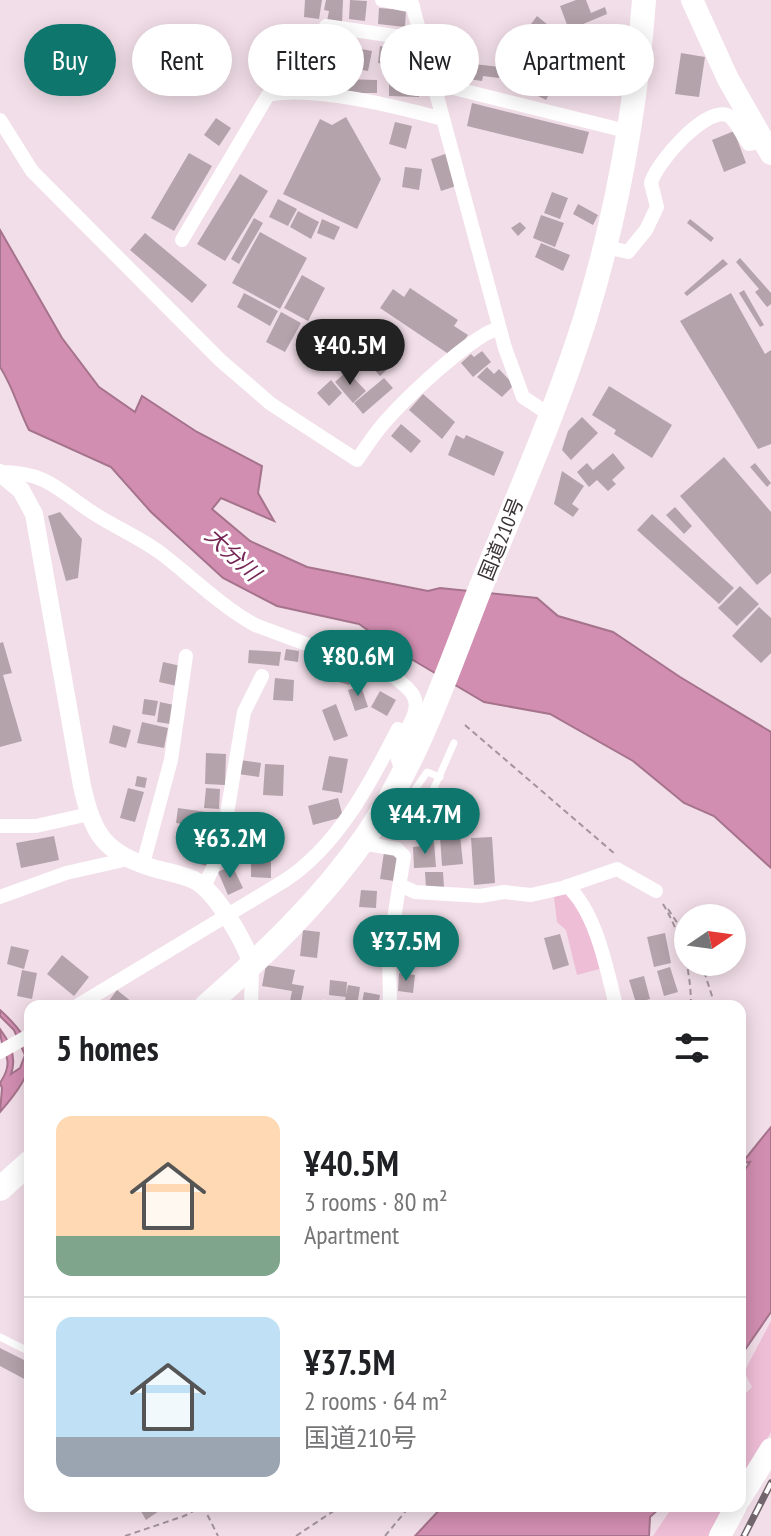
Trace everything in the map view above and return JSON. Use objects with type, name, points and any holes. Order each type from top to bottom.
[{"type":"highway","name":"国道210号","points":[[213,1000],[309,910],[361,843],[405,771],[424,699],[523,484],[580,336],[606,247],[630,132],[644,0]]},
{"type":"highway","points":[[0,1189],[24,1167]]},
{"type":"main road","points":[[692,0],[728,79],[769,145]]},
{"type":"main road","points":[[746,1489],[771,1449]]},
{"type":"main road","points":[[720,1536],[733,1512]]},
{"type":"street","points":[[382,0],[412,3],[418,24]]},
{"type":"street","points":[[479,94],[630,132]]},
{"type":"street","points":[[182,240],[268,95],[331,96],[393,105],[443,119]]},
{"type":"street","points":[[437,96],[499,328],[523,397],[550,415]]},
{"type":"street","points":[[606,247],[624,252],[632,249],[656,213],[652,179],[664,157],[707,120],[720,115],[731,116],[747,143],[769,145]]},
{"type":"street","points":[[0,120],[32,171],[220,360],[271,404],[357,460],[380,428],[424,385],[466,347],[499,328]]},
{"type":"street","points":[[0,473],[20,472],[51,482],[98,517],[160,552],[246,620],[384,671],[424,699],[322,850],[296,874],[87,1000]]},
{"type":"street","points":[[0,473],[21,490],[34,514],[89,814],[101,839],[136,862],[189,878],[204,887],[226,915],[252,965],[251,1000]]},
{"type":"street","points":[[136,862],[171,760],[186,656]]},
{"type":"street","points":[[204,887],[221,850],[244,712],[262,676]]},
{"type":"street","points":[[0,826],[36,826],[89,814]]},
{"type":"street","points":[[361,843],[397,849],[403,853],[388,964],[390,1000]]},
{"type":"street","points":[[0,897],[66,873],[136,862]]},
{"type":"street","points":[[400,885],[415,892],[531,895],[617,869],[656,891]]},
{"type":"street","points":[[567,886],[575,894],[592,926],[614,1000]]},
{"type":"street","points":[[0,1052],[24,1038]]},
{"type":"lane","points":[[426,806],[454,743]]},
{"type":"lane","points":[[379,815],[390,821],[396,817],[427,772],[440,777]]},
{"type":"lane","points":[[0,1337],[24,1349]]},
{"type":"path","points":[[465,725],[624,860]]},
{"type":"path","points":[[656,891],[674,918]]},
{"type":"path","points":[[656,891],[681,942],[690,1000]]},
{"type":"path","points":[[706,976],[713,999]]},
{"type":"path","points":[[125,1536],[187,1512]]},
{"type":"path","points":[[206,1512],[218,1536]]},
{"type":"path","points":[[296,1536],[332,1512]]},
{"type":"path","points":[[385,1536],[405,1512]]},
{"type":"shaded area","points":[[568,893],[587,921],[603,968],[577,975],[566,930],[557,922],[554,897]]},
{"type":"shaded area","points":[[771,1321],[771,1432],[746,1476],[746,1393],[752,1387],[746,1368]]},
{"type":"shaded area","points":[[669,1512],[725,1512],[708,1536],[653,1536]]},
{"type":"water","name":"大分川","points":[[0,230],[62,338],[99,387],[135,412],[142,396],[197,432],[262,466],[258,493],[274,521],[221,498],[212,509],[250,541],[307,567],[428,591],[440,588],[537,598],[558,616],[613,632],[771,732],[771,868],[714,816],[684,803],[633,761],[550,714],[484,702],[396,650],[359,624],[277,606],[223,578],[151,512],[111,467],[29,430],[0,367]]},
{"type":"water","points":[[0,1010],[23,1036],[24,1053],[14,1030],[0,1016]]},
{"type":"water","points":[[0,1029],[12,1050],[11,1074],[20,1068],[24,1058],[24,1079],[0,1112],[0,1083],[7,1061]]},
{"type":"water","points":[[771,1127],[771,1312],[746,1348],[746,1168],[750,1162],[746,1162],[746,1158]]},
{"type":"water","points":[[437,1512],[655,1512],[650,1517],[649,1536],[415,1536]]},
{"type":"building","points":[[305,0],[322,0],[319,19],[304,17]]},
{"type":"building","points":[[326,0],[343,0],[342,23],[327,21],[329,11],[324,10]]},
{"type":"building","points":[[350,0],[367,1],[365,21],[349,19]]},
{"type":"building","points":[[586,0],[591,13],[605,7],[607,14],[583,24],[567,24],[560,6]]},
{"type":"building","points":[[379,8],[406,10],[405,24],[378,24]]},
{"type":"building","points":[[537,16],[547,24],[531,24]]},
{"type":"building","points":[[364,50],[372,51],[368,71],[364,70]]},
{"type":"building","points":[[681,53],[705,57],[699,97],[675,94]]},
{"type":"building","points":[[479,65],[495,66],[495,78],[483,76],[482,81],[479,81]]},
{"type":"building","points":[[364,80],[377,80],[377,93],[364,93]]},
{"type":"building","points":[[472,103],[589,132],[583,154],[467,126]]},
{"type":"building","points":[[346,117],[381,179],[357,229],[283,194],[320,119],[332,125]]},
{"type":"building","points":[[216,118],[231,128],[219,146],[204,135]]},
{"type":"building","points":[[395,122],[412,126],[406,149],[389,144]]},
{"type":"building","points":[[734,131],[746,163],[724,172],[712,140]]},
{"type":"building","points":[[189,153],[212,166],[174,231],[151,218]]},
{"type":"building","points":[[448,153],[459,185],[441,191],[431,159]]},
{"type":"building","points":[[405,167],[422,169],[419,190],[402,187]]},
{"type":"building","points":[[240,174],[268,191],[225,261],[197,244]]},
{"type":"building","points":[[552,192],[568,198],[560,219],[544,213]]},
{"type":"building","points":[[278,199],[297,209],[288,226],[269,217]]},
{"type":"building","points":[[578,204],[598,215],[593,225],[573,214]]},
{"type":"building","points":[[298,211],[319,222],[311,239],[290,227]]},
{"type":"building","points":[[541,215],[564,223],[555,247],[533,238]]},
{"type":"building","points":[[254,218],[263,223],[239,264],[231,259]]},
{"type":"building","points":[[322,219],[340,227],[334,240],[317,233]]},
{"type":"building","points":[[690,219],[714,238],[711,242],[687,223]]},
{"type":"building","points":[[520,222],[526,228],[518,236],[511,228]]},
{"type":"building","points":[[260,232],[307,258],[280,309],[232,283]]},
{"type":"building","points":[[145,233],[207,285],[192,303],[130,250]]},
{"type":"building","points":[[541,243],[570,255],[563,271],[535,257]]},
{"type":"building","points":[[740,258],[771,293],[771,304],[767,307],[755,292],[759,289],[736,262]]},
{"type":"building","points":[[723,259],[728,264],[687,296],[684,293]]},
{"type":"building","points":[[302,275],[325,288],[308,321],[284,308]]},
{"type":"building","points":[[410,288],[458,320],[454,326],[468,335],[453,357],[380,308],[393,289],[404,297]]},
{"type":"building","points":[[744,290],[764,325],[760,327],[739,293]]},
{"type":"building","points":[[244,293],[278,311],[270,326],[237,307]]},
{"type":"building","points":[[731,293],[765,354],[771,350],[771,444],[758,449],[680,321]]},
{"type":"building","points":[[281,312],[301,323],[285,352],[266,342]]},
{"type":"building","points":[[367,340],[391,366],[380,376],[356,350]]},
{"type":"building","points":[[482,351],[491,362],[473,377],[461,363],[471,354],[474,357]]},
{"type":"building","points":[[487,367],[494,374],[499,369],[514,385],[502,397],[477,377]]},
{"type":"building","points":[[347,371],[366,391],[353,403],[335,382]]},
{"type":"building","points":[[384,378],[393,388],[363,414],[354,403]]},
{"type":"building","points":[[331,380],[342,393],[329,406],[317,393]]},
{"type":"building","points":[[609,386],[672,425],[652,458],[614,434],[616,430],[592,415]]},
{"type":"building","points":[[423,394],[455,422],[442,439],[409,410]]},
{"type":"building","points":[[582,417],[598,433],[571,460],[562,450],[568,431]]},
{"type":"building","points":[[401,424],[421,441],[411,453],[391,436]]},
{"type":"building","points":[[456,435],[464,439],[466,435],[504,452],[494,476],[448,455]]},
{"type":"building","points":[[613,453],[625,468],[612,480],[616,484],[608,491],[597,480],[589,487],[577,472],[587,463],[593,470]]},
{"type":"building","points":[[724,457],[771,512],[771,573],[757,585],[680,496]]},
{"type":"building","points":[[755,463],[771,483],[767,487],[750,467]]},
{"type":"building","points":[[562,471],[584,486],[572,504],[579,509],[573,517],[554,504]]},
{"type":"building","points":[[675,507],[692,526],[684,534],[666,515]]},
{"type":"building","points":[[60,512],[82,539],[78,578],[66,581],[48,516]]},
{"type":"building","points":[[652,514],[734,588],[719,604],[637,530]]},
{"type":"building","points":[[740,586],[759,604],[737,626],[718,608]]},
{"type":"building","points":[[759,607],[771,618],[771,653],[761,663],[732,636]]},
{"type":"building","points":[[3,642],[12,673],[3,675],[22,741],[0,747],[0,643]]},
{"type":"building","points":[[286,649],[299,651],[298,662],[284,660]]},
{"type":"building","points":[[249,650],[281,652],[279,666],[248,663]]},
{"type":"building","points":[[163,662],[181,666],[177,686],[159,682]]},
{"type":"building","points":[[332,664],[353,669],[349,685],[328,679]]},
{"type":"building","points":[[275,678],[294,680],[293,701],[273,700]]},
{"type":"building","points":[[361,686],[368,707],[355,711],[348,690]]},
{"type":"building","points":[[380,691],[396,700],[387,716],[371,707]]},
{"type":"building","points":[[144,699],[158,701],[155,716],[142,714]]},
{"type":"building","points":[[160,702],[174,705],[170,724],[157,722]]},
{"type":"building","points":[[336,704],[348,736],[334,741],[322,710]]},
{"type":"building","points":[[142,722],[168,728],[164,748],[137,743]]},
{"type":"building","points":[[113,725],[131,730],[126,748],[109,743]]},
{"type":"building","points":[[206,753],[226,754],[225,785],[205,784]]},
{"type":"building","points":[[329,756],[348,759],[342,793],[322,790]]},
{"type":"building","points":[[240,760],[261,763],[259,777],[238,774]]},
{"type":"building","points":[[265,764],[284,765],[283,796],[263,795]]},
{"type":"building","points":[[137,776],[147,778],[145,788],[135,786]]},
{"type":"building","points":[[128,788],[144,792],[135,822],[120,818]]},
{"type":"building","points":[[206,788],[220,789],[219,809],[204,808]]},
{"type":"building","points":[[338,798],[343,817],[313,825],[308,806]]},
{"type":"building","points":[[178,808],[206,812],[203,827],[176,823]]},
{"type":"building","points":[[232,816],[244,819],[242,829],[230,827]]},
{"type":"building","points":[[195,832],[214,836],[207,866],[189,861]]},
{"type":"building","points":[[229,832],[248,837],[244,853],[225,848]]},
{"type":"building","points":[[460,835],[463,864],[442,866],[440,836]]},
{"type":"building","points":[[54,836],[59,860],[21,868],[16,843]]},
{"type":"building","points":[[492,837],[495,883],[474,885],[471,838]]},
{"type":"building","points":[[422,842],[434,842],[436,867],[414,868],[413,847],[422,846]]},
{"type":"building","points":[[251,843],[271,843],[271,878],[251,877]]},
{"type":"building","points":[[384,852],[398,854],[394,881],[380,879]]},
{"type":"building","points":[[232,865],[243,888],[228,895],[218,872]]},
{"type":"building","points":[[425,872],[443,872],[444,887],[426,888]]},
{"type":"building","points":[[361,890],[377,891],[376,908],[359,907]]},
{"type":"building","points":[[303,930],[320,932],[317,958],[300,956]]},
{"type":"building","points":[[665,933],[671,963],[654,967],[647,937]]},
{"type":"building","points":[[560,934],[569,965],[553,970],[544,938]]},
{"type":"building","points":[[11,946],[29,950],[24,969],[7,964]]},
{"type":"building","points":[[62,955],[89,977],[74,996],[47,974]]},
{"type":"building","points":[[266,965],[295,970],[292,984],[304,986],[301,1000],[290,1000],[292,991],[262,986]]},
{"type":"building","points":[[670,967],[678,992],[664,996],[657,971]]},
{"type":"building","points":[[22,970],[37,973],[32,999],[17,996]]},
{"type":"building","points":[[399,973],[415,975],[413,993],[398,991]]},
{"type":"building","points":[[644,976],[650,999],[635,1000],[629,980]]},
{"type":"building","points":[[330,980],[347,982],[346,997],[329,995]]},
{"type":"building","points":[[348,985],[360,987],[358,1000],[345,1000]]},
{"type":"building","points":[[117,990],[130,1000],[110,1000]]},
{"type":"building","points":[[364,992],[380,995],[379,1000],[363,1000]]},
{"type":"building","points":[[0,1348],[24,1360],[24,1379],[0,1366]]},
{"type":"building","points":[[141,1512],[158,1512],[146,1520]]},
{"type":"railway","points":[[744,1536],[771,1483]]}]
